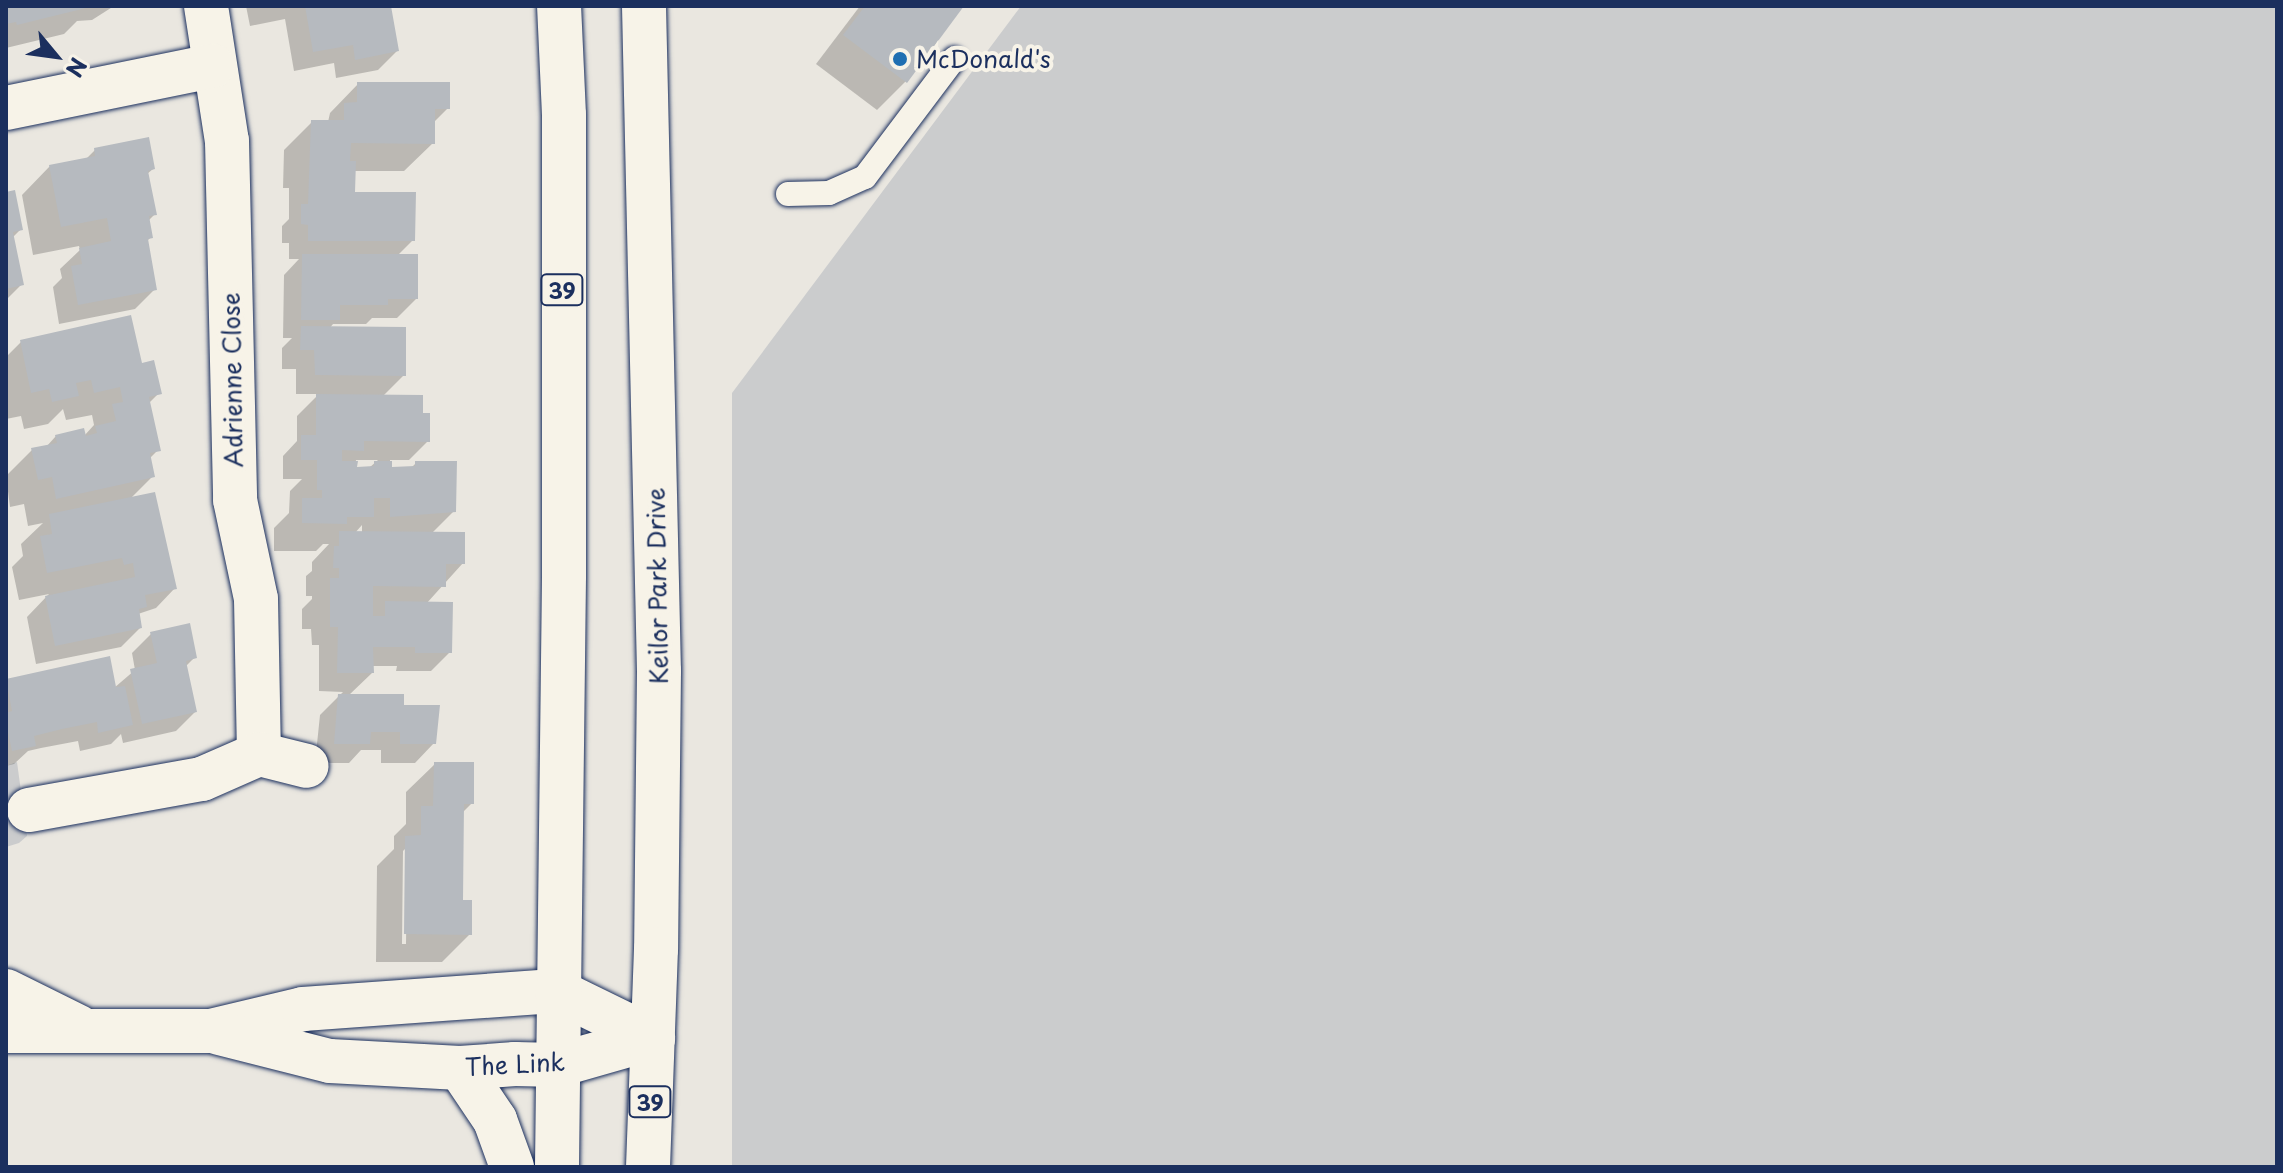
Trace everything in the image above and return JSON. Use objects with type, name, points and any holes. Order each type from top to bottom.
[{"type":"street","name":"Adrienne Close","points":[[206,6],[227,141],[235,500],[256,599],[259,754]]},
{"type":"street","name":"39","points":[[557,1167],[564,575],[564,115],[559,6]]},
{"type":"street","name":"Keilor Park Drive","points":[[644,6],[659,671],[648,1167]]},
{"type":"street","points":[[6,108],[213,66]]},
{"type":"street","points":[[29,810],[202,779],[259,754],[307,766]]},
{"type":"street","points":[[6,991],[87,1031]]},
{"type":"street","points":[[557,991],[653,1038]]},
{"type":"street","name":"The Link","points":[[6,1031],[211,1031],[303,1009],[557,991]]},
{"type":"street","name":"The Link","points":[[211,1031],[330,1061],[460,1068],[558,1065],[653,1038]]},
{"type":"street","points":[[460,1068],[495,1120],[512,1167]]},
{"type":"lane","points":[[788,194],[829,193],[865,177],[954,59]]},
{"type":"shaded area","points":[[1021,6],[2277,6],[2277,1167],[732,1167],[732,393]]},
{"type":"shaded area","points":[[17,762],[27,836],[19,843],[6,847],[6,766]]},
{"type":"building","points":[[6,6],[90,7],[17,25],[16,22],[6,24]]},
{"type":"building","points":[[305,6],[391,6],[399,51],[355,60],[353,45],[313,52]]},
{"type":"building","name":"McDonald's","points":[[865,6],[964,6],[907,83],[843,35]]},
{"type":"building","points":[[357,82],[450,82],[450,109],[435,109],[435,144],[351,143],[350,161],[356,161],[355,192],[416,192],[415,241],[308,241],[308,225],[301,224],[301,204],[308,204],[311,120],[344,120],[344,103],[357,102]]},
{"type":"building","points":[[149,137],[155,169],[148,171],[157,215],[149,216],[153,238],[148,239],[157,290],[78,305],[71,266],[82,264],[79,248],[111,241],[107,218],[61,227],[49,165],[95,156],[94,148]]},
{"type":"building","points":[[15,190],[23,230],[13,232],[24,285],[6,289],[6,192]]},
{"type":"building","points":[[302,254],[418,254],[418,299],[388,299],[388,305],[340,305],[340,320],[301,320]]},
{"type":"building","points":[[131,315],[142,363],[154,360],[162,394],[149,397],[161,451],[150,453],[155,477],[56,499],[52,477],[38,480],[31,448],[57,443],[55,435],[84,428],[86,436],[97,433],[95,426],[116,421],[112,404],[123,402],[120,387],[94,393],[91,380],[76,383],[79,396],[52,402],[49,389],[31,393],[20,340]]},
{"type":"building","points":[[301,326],[406,327],[406,376],[315,375],[314,350],[300,350]]},
{"type":"building","points":[[316,394],[423,395],[423,413],[430,413],[430,442],[364,441],[364,451],[342,450],[342,461],[358,461],[357,467],[374,466],[374,461],[392,461],[392,467],[415,466],[415,461],[457,461],[456,512],[390,517],[390,498],[374,498],[374,517],[347,517],[347,524],[302,523],[302,498],[322,498],[322,490],[317,490],[317,460],[301,460],[301,435],[316,435]]},
{"type":"building","points":[[155,492],[177,589],[145,595],[147,607],[139,609],[142,628],[55,646],[45,596],[135,577],[133,563],[124,565],[122,558],[47,573],[40,536],[52,534],[49,514]]},
{"type":"building","points":[[339,531],[465,532],[465,564],[446,564],[446,587],[373,586],[373,616],[385,616],[385,601],[453,602],[452,653],[415,653],[415,647],[373,647],[374,673],[337,673],[338,627],[330,627],[330,578],[339,578],[339,568],[333,568],[334,546],[339,546]]},
{"type":"building","points":[[190,623],[197,658],[186,661],[197,712],[142,724],[130,669],[157,663],[150,632]]},
{"type":"building","points":[[110,656],[116,687],[125,686],[133,725],[98,733],[97,722],[62,729],[34,736],[36,746],[12,751],[6,723],[6,713],[12,711],[6,679]]},
{"type":"building","points":[[338,694],[404,694],[404,705],[440,705],[436,744],[400,744],[400,732],[371,732],[370,744],[334,744]]},
{"type":"building","points":[[434,762],[474,762],[474,804],[464,804],[463,900],[472,900],[472,935],[404,934],[405,836],[421,835],[421,806],[433,806]]},
{"type":"place","name":"McDonald's","points":[[900,59]]}]
